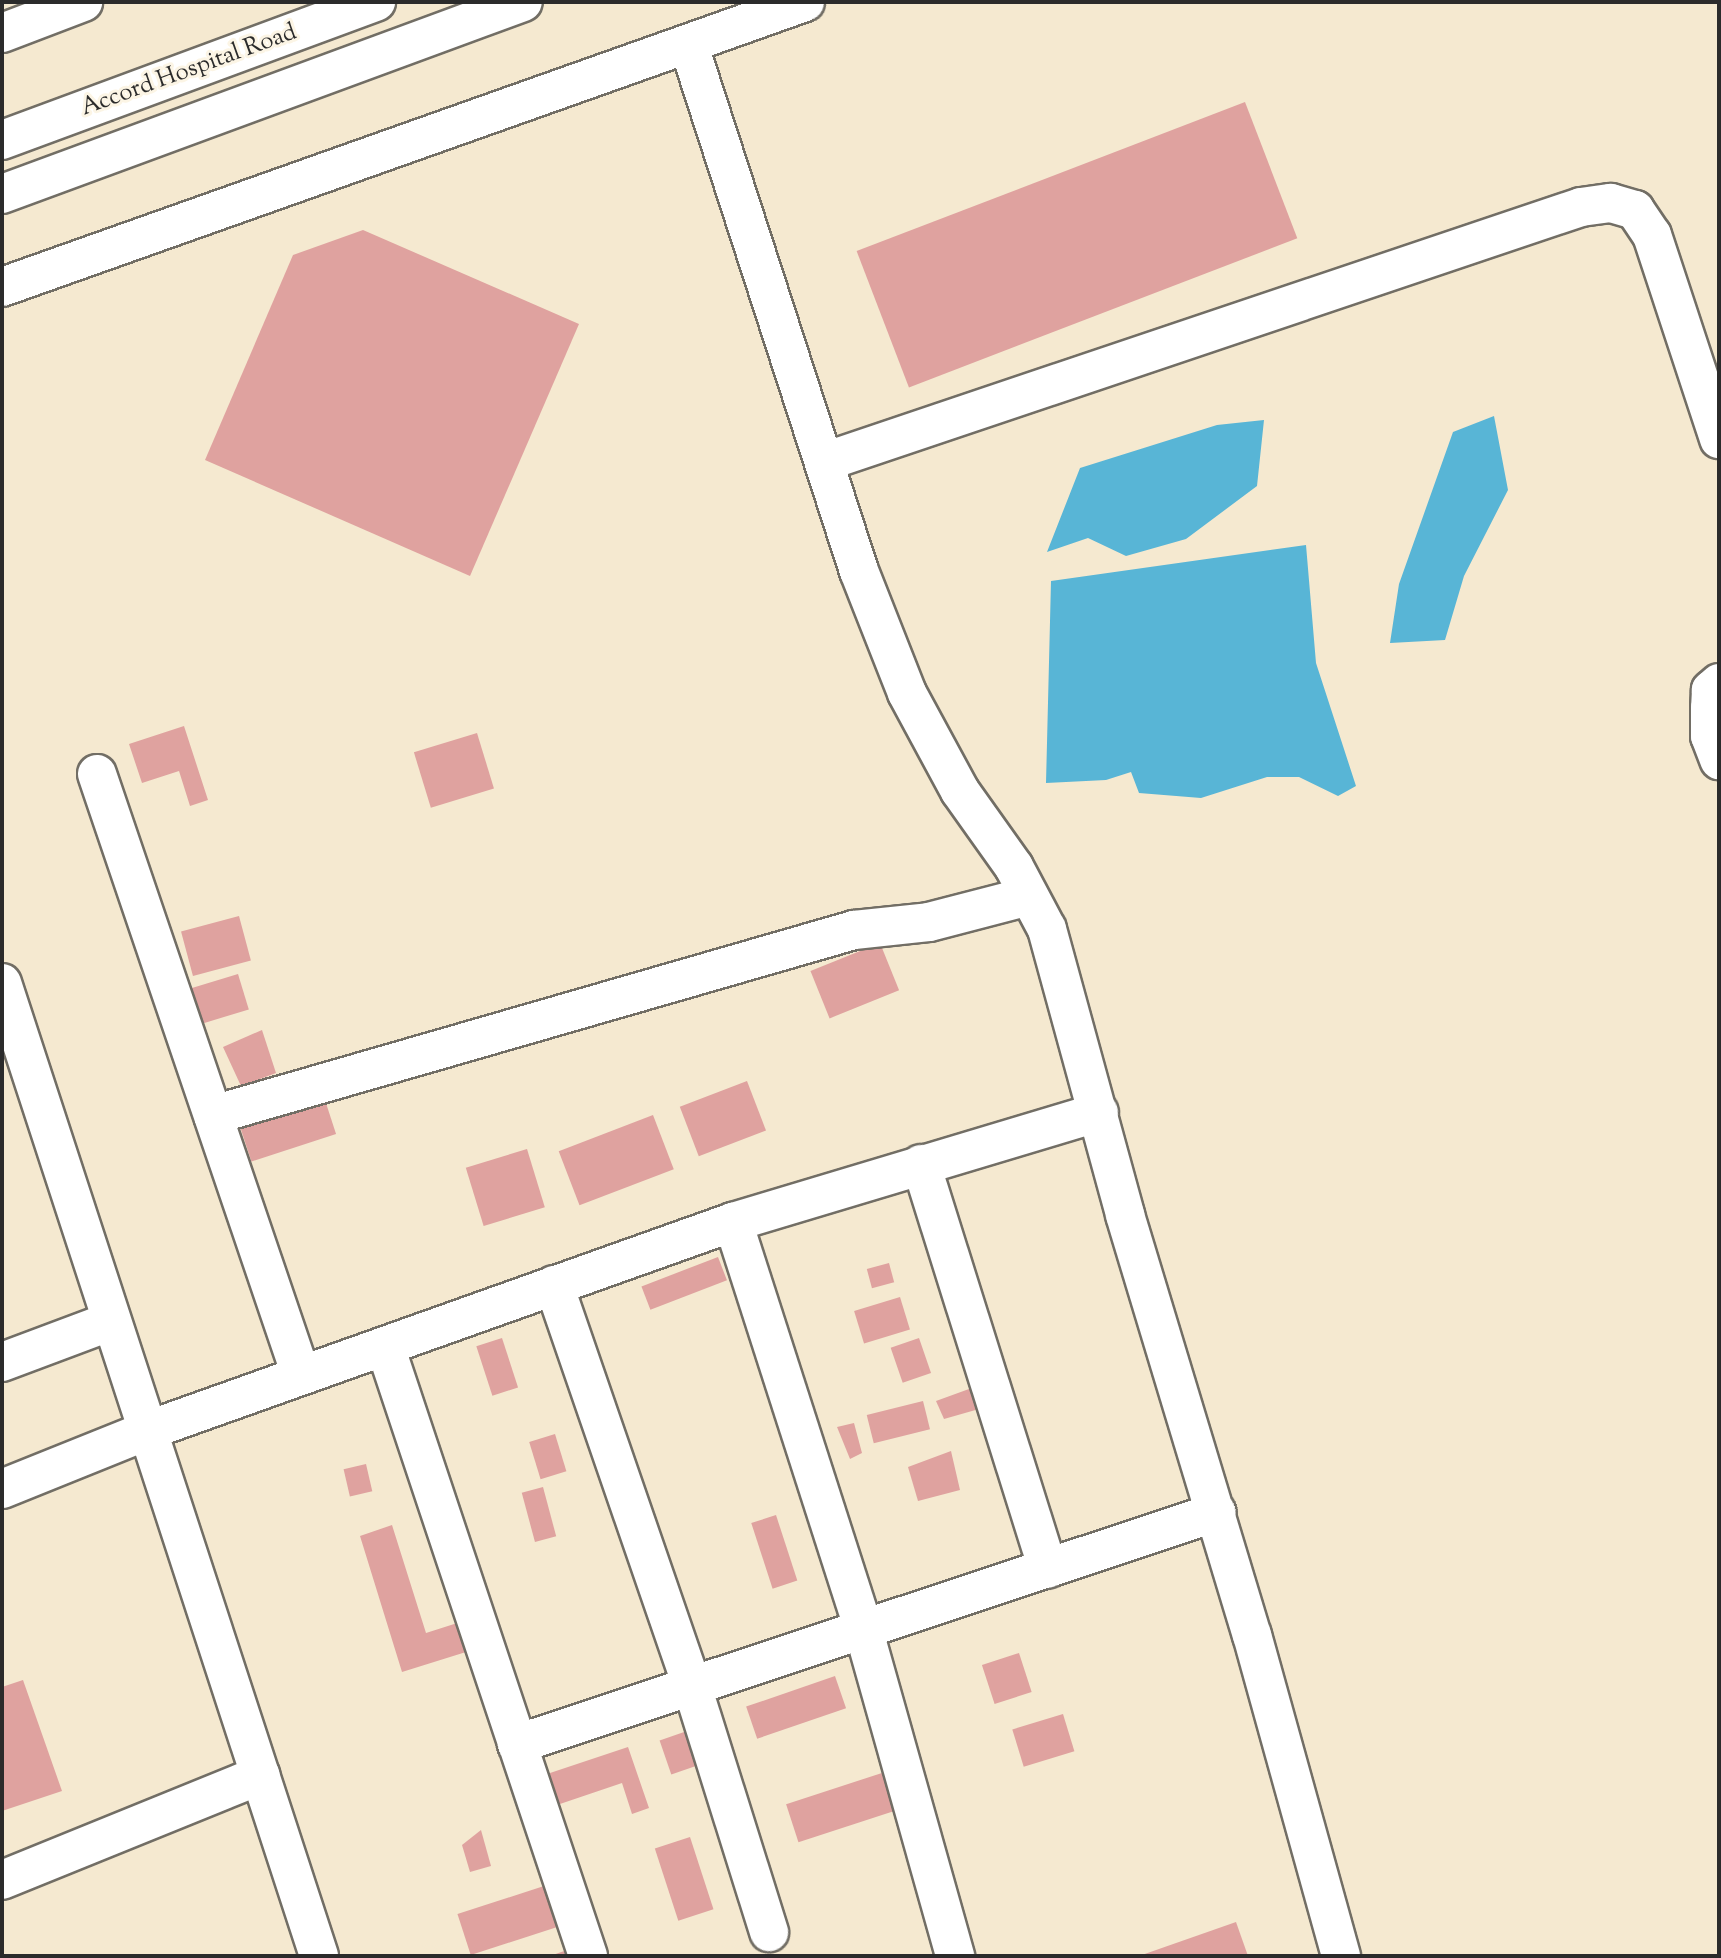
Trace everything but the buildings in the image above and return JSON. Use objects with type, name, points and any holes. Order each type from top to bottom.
[{"type":"street","points":[[2,33],[83,2]]},
{"type":"street","name":"Accord Hospital Road","points":[[2,140],[376,2]]},
{"type":"street","points":[[2,194],[523,2]]},
{"type":"street","points":[[2,287],[211,209],[689,46],[805,2]]},
{"type":"street","points":[[689,46],[859,571],[907,692],[960,791],[1029,896],[1047,929],[1125,1215],[1217,1512],[1341,1956]]},
{"type":"street","points":[[824,462],[1581,207],[1611,202],[1635,210],[1651,234],[1719,439]]},
{"type":"street","points":[[1719,683],[1711,690],[1710,736],[1719,760]]},
{"type":"street","points":[[97,774],[302,1375]]},
{"type":"street","points":[[213,1115],[854,930],[929,922],[1029,896]]},
{"type":"street","points":[[2,983],[10,1037],[146,1431],[319,1956]]},
{"type":"street","points":[[2,1489],[146,1431],[733,1222],[1099,1112]]},
{"type":"street","points":[[920,1164],[1048,1569]]},
{"type":"street","points":[[733,1222],[863,1628],[955,1956]]},
{"type":"street","points":[[554,1285],[692,1686],[769,1932]]},
{"type":"street","points":[[2,1362],[109,1322]]},
{"type":"street","points":[[385,1346],[588,1956]]},
{"type":"street","points":[[517,1744],[1217,1512]]},
{"type":"street","points":[[2,1880],[260,1775]]},
{"type":"water","points":[[1494,416],[1508,490],[1464,576],[1445,640],[1390,643],[1399,584],[1453,432]]},
{"type":"water","points":[[1264,420],[1257,486],[1186,539],[1126,556],[1088,538],[1047,552],[1080,468],[1217,425]]},
{"type":"water","points":[[1306,545],[1316,663],[1356,786],[1338,796],[1299,777],[1267,777],[1201,798],[1139,793],[1131,772],[1106,780],[1046,783],[1051,581]]}]
